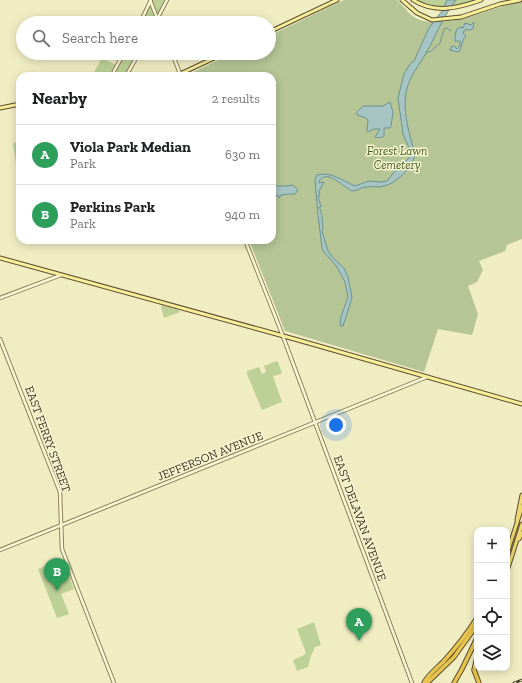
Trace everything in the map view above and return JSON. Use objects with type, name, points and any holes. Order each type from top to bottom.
[{"type":"highway","points":[[517,522],[522,495]]},
{"type":"highway","points":[[510,544],[522,507]]},
{"type":"highway","points":[[510,563],[522,524]]},
{"type":"highway","points":[[514,550],[522,533]]},
{"type":"highway","points":[[425,683],[427,677],[452,652],[474,622]]},
{"type":"highway","points":[[425,683],[454,657],[474,629]]},
{"type":"highway","points":[[454,682],[474,644]]},
{"type":"highway","points":[[474,671],[479,683]]},
{"type":"main road","points":[[276,29],[337,0]]},
{"type":"main road","points":[[402,0],[417,13],[432,20],[467,16],[500,4],[520,0]]},
{"type":"main road","points":[[413,0],[425,6],[440,9],[455,8],[481,0]]},
{"type":"main road","points":[[187,72],[211,60]]},
{"type":"main road","points":[[0,108],[16,105]]},
{"type":"main road","points":[[0,258],[63,274],[522,404]]},
{"type":"street","points":[[150,0],[156,16]]},
{"type":"street","points":[[143,16],[150,0]]},
{"type":"street","points":[[158,16],[167,0]]},
{"type":"street","points":[[114,72],[120,60]]},
{"type":"street","points":[[128,72],[135,60]]},
{"type":"street","points":[[175,60],[180,72]]},
{"type":"street","name":"EAST DELAVAN AVENUE","points":[[247,244],[283,336],[412,683]]},
{"type":"street","points":[[0,298],[63,274]]},
{"type":"street","name":"EAST FERRY STREET","points":[[0,339],[60,492],[62,549],[114,683]]},
{"type":"street","name":"JEFFERSON AVENUE","points":[[0,550],[427,377]]},
{"type":"green space","points":[[153,0],[165,0],[157,16],[145,16]]},
{"type":"green space","name":"Forest Lawn Cemetery","points":[[344,0],[397,0],[416,19],[432,22],[458,20],[522,2],[522,239],[507,245],[505,251],[479,261],[483,270],[477,282],[468,286],[478,314],[472,335],[438,329],[424,372],[285,331],[251,244],[276,244],[276,72],[193,72],[218,60],[276,60],[276,33]]},
{"type":"green space","points":[[416,0],[476,0],[453,6],[438,6]]},
{"type":"green space","points":[[101,60],[106,60],[118,66],[121,60],[133,60],[127,71],[129,72],[94,72]]},
{"type":"green space","points":[[13,143],[16,143],[16,162]]},
{"type":"green space","points":[[162,305],[179,310],[180,312],[164,318],[161,308]]},
{"type":"green space","points":[[276,361],[278,362],[282,373],[273,376],[282,402],[262,410],[247,371],[259,367],[262,374],[266,372],[264,366]]},
{"type":"green space","points":[[62,559],[74,589],[61,594],[69,614],[57,618],[38,569]]},
{"type":"green space","points":[[314,622],[321,645],[315,647],[308,667],[297,671],[293,660],[306,653],[297,629]]},
{"type":"water","points":[[447,0],[456,0],[412,76],[405,98],[406,118],[415,155],[411,165],[394,182],[382,187],[364,187],[354,191],[332,178],[323,177],[319,181],[319,183],[324,182],[319,191],[320,195],[318,196],[321,207],[319,207],[322,218],[322,231],[328,251],[344,268],[348,277],[352,298],[343,326],[340,325],[341,317],[348,297],[345,282],[337,267],[322,248],[315,180],[317,175],[327,174],[355,186],[369,181],[387,181],[410,157],[410,150],[403,134],[398,98],[404,74],[410,64],[414,61],[429,28],[442,11]]},
{"type":"water","points":[[474,22],[473,29],[467,29],[463,33],[466,36],[463,40],[460,51],[457,52],[450,50],[451,47],[454,46],[457,49],[460,45],[460,41],[455,41],[457,29],[460,27],[463,28],[465,23],[471,25]]},
{"type":"water","points":[[390,102],[393,112],[391,126],[390,128],[384,128],[384,136],[380,138],[375,137],[380,129],[374,129],[368,132],[368,120],[357,115],[357,112],[363,106],[383,106]]},
{"type":"water","points":[[293,185],[298,190],[295,194],[281,195],[279,198],[276,195],[276,186]]},
{"type":"waterway","points":[[426,52],[430,52],[440,43],[444,29],[447,28],[451,31]]},
{"type":"railway","points":[[514,683],[522,680]]},
{"type":"place","name":"Perkins Park","points":[[57,591]]},
{"type":"place","name":"Viola Park Median","points":[[359,641]]}]
